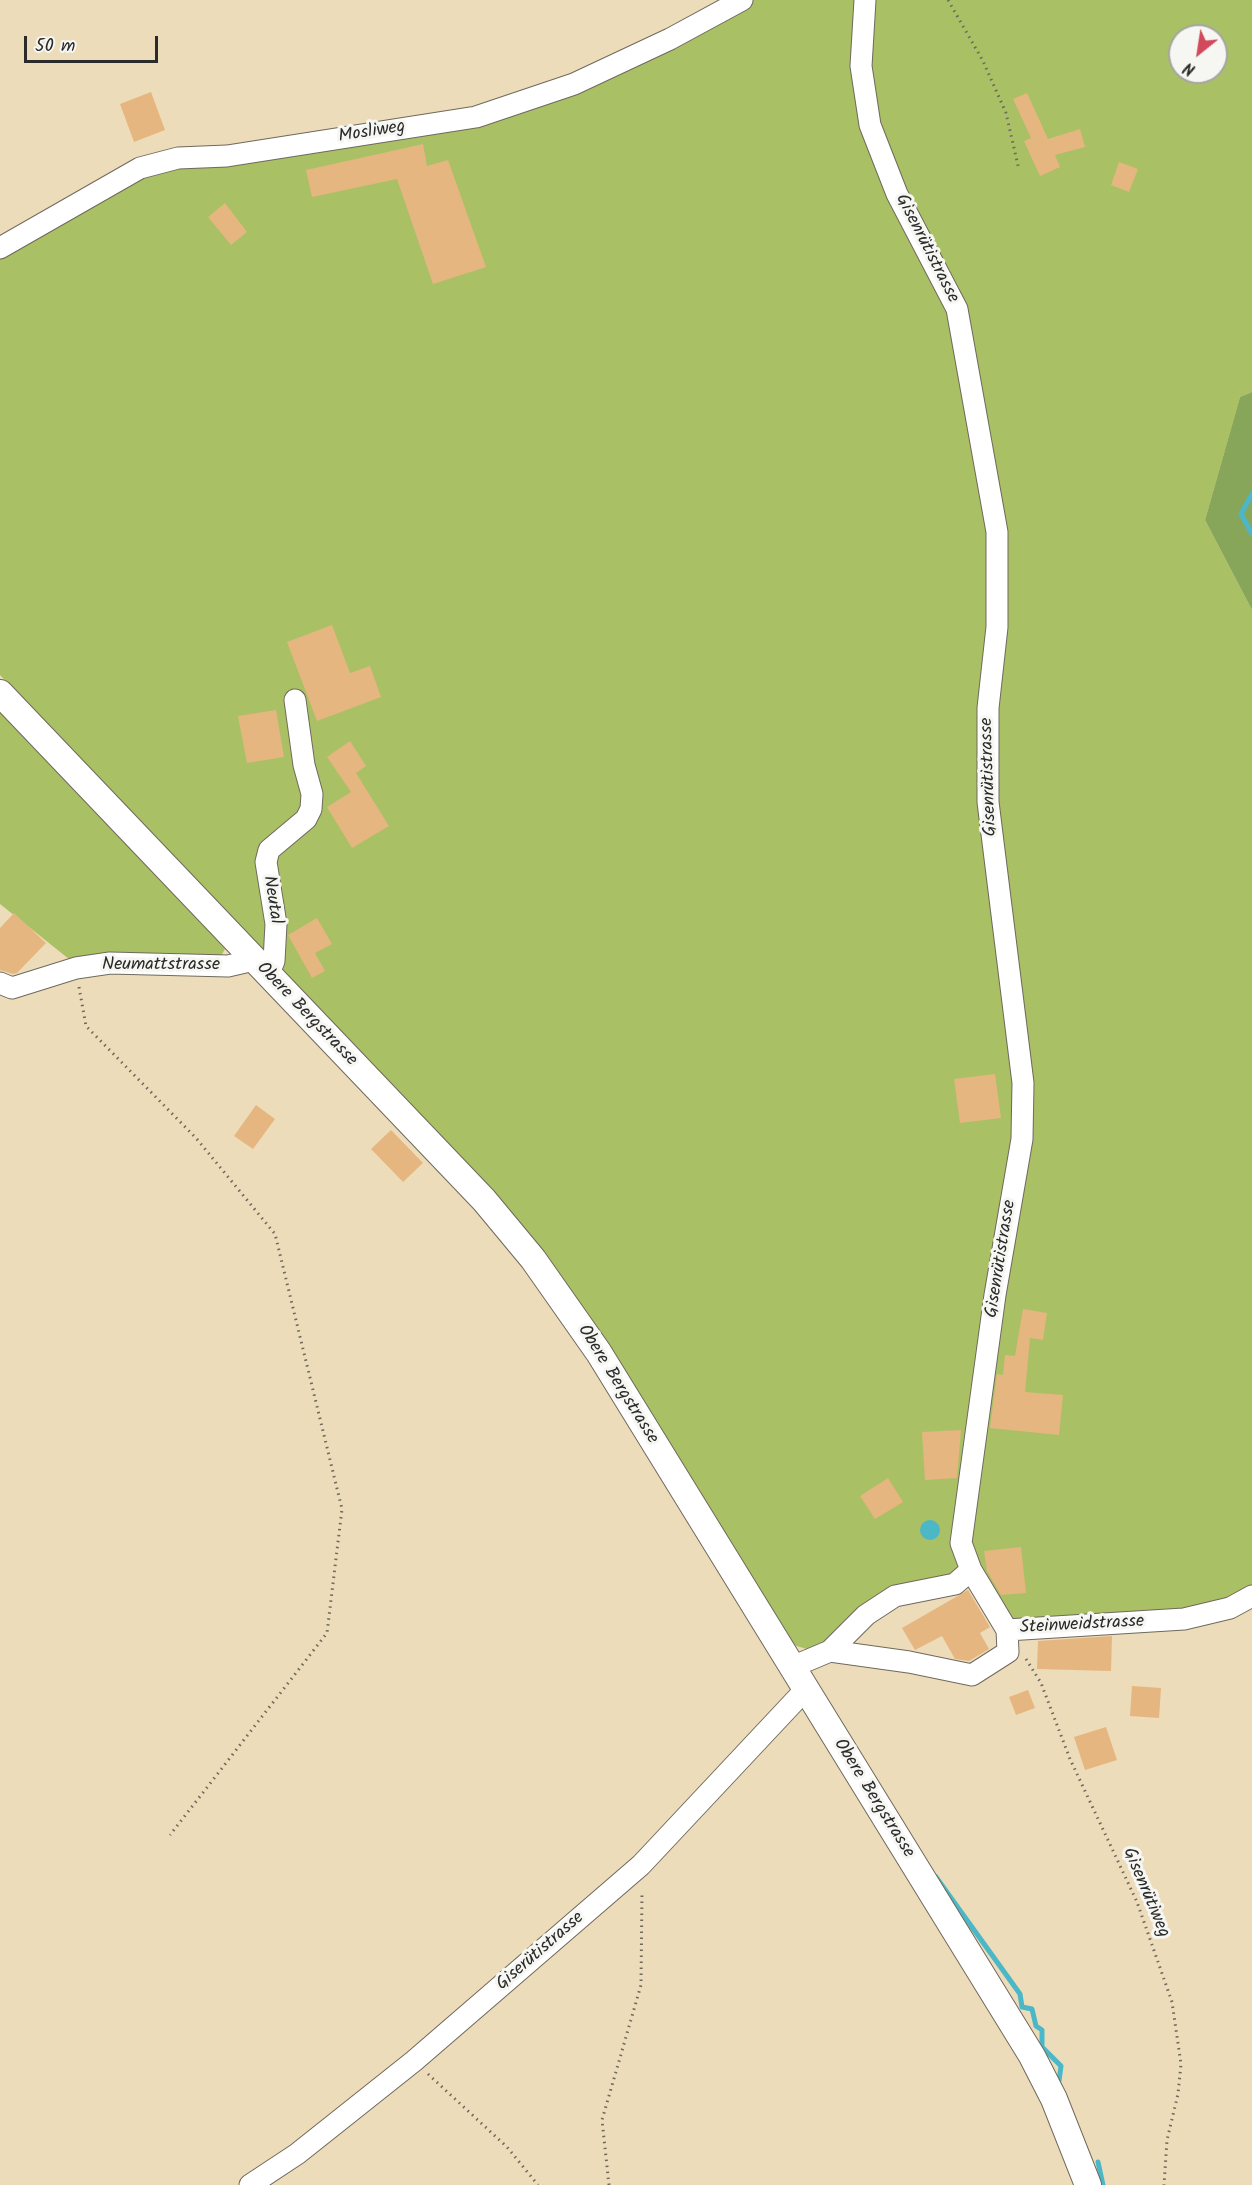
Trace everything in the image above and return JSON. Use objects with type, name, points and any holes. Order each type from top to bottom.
[{"type":"main road","name":"Obere Bergstrasse","points":[[0,693],[484,1200],[533,1258],[599,1353],[1032,2056],[1054,2099],[1088,2185]]},
{"type":"street","name":"Mosliweg","points":[[0,248],[140,168],[178,158],[227,156],[476,117],[574,84],[670,39],[742,0]]},
{"type":"street","name":"Gisenrütistrasse","points":[[865,0],[861,66],[870,125],[897,194],[957,309],[997,532],[997,627],[988,708],[988,802],[1023,1083],[1022,1139],[995,1295],[961,1543],[971,1570]]},
{"type":"street","name":"Neutal","points":[[261,968],[274,961],[276,924],[266,862],[269,850],[306,819],[312,809],[312,794],[304,765],[295,700]]},
{"type":"street","name":"Neumattstrasse","points":[[0,983],[12,988],[76,968],[110,963],[261,968]]},
{"type":"street","name":"Steinweidstrasse","points":[[971,1570],[1007,1630],[1184,1619],[1230,1608],[1252,1596]]},
{"type":"street","points":[[792,1667],[830,1651],[866,1614],[896,1596],[955,1584],[971,1570]]},
{"type":"street","points":[[830,1651],[909,1662],[972,1675],[1008,1652],[1007,1630]]},
{"type":"street","name":"Giserütistrasse","points":[[250,2185],[297,2154],[414,2061],[641,1865],[806,1689]]},
{"type":"path","points":[[948,0],[983,61],[1006,113],[1019,170]]},
{"type":"path","points":[[76,968],[86,1026],[196,1138],[275,1234],[342,1509],[327,1633],[170,1835]]},
{"type":"path","name":"Gisenrütiweg","points":[[1007,1630],[1041,1683],[1070,1759],[1137,1902],[1172,2002],[1181,2064],[1178,2094],[1167,2140],[1164,2185]]},
{"type":"path","points":[[609,2185],[602,2120],[641,1984],[641,1865]]},
{"type":"path","points":[[414,2061],[507,2147],[538,2185]]},
{"type":"green space","points":[[742,0],[1252,0],[1252,392],[1240,397],[1205,520],[1252,610],[1252,1596],[1230,1608],[1007,1630],[971,1570],[866,1615],[830,1651],[810,1650],[790,1644],[599,1353],[434,1150],[0,675],[0,240],[140,168],[476,117]]},
{"type":"green space","points":[[1252,392],[1252,610],[1205,520],[1240,397]]},
{"type":"green space","points":[[0,708],[192,910],[225,949],[220,958],[74,963],[0,904]]},
{"type":"water","points":[[930,1520],[937,1523],[940,1530],[937,1537],[930,1540],[923,1537],[920,1530],[923,1523]]},
{"type":"building","points":[[151,92],[165,130],[134,142],[120,104]]},
{"type":"building","points":[[1027,93],[1048,139],[1080,129],[1085,147],[1055,155],[1060,167],[1040,176],[1024,141],[1031,138],[1013,99]]},
{"type":"building","points":[[423,144],[427,166],[448,160],[486,267],[433,284],[397,179],[312,197],[306,170]]},
{"type":"building","points":[[1119,162],[1138,169],[1129,192],[1111,185]]},
{"type":"building","points":[[225,203],[247,232],[231,245],[208,217]]},
{"type":"building","points":[[332,625],[350,673],[370,666],[381,697],[317,721],[287,642]]},
{"type":"building","points":[[276,710],[284,757],[247,763],[238,716]]},
{"type":"building","points":[[350,741],[366,766],[356,773],[389,826],[352,848],[327,807],[351,792],[327,757]]},
{"type":"building","points":[[14,913],[46,943],[17,973],[13,974],[0,970],[0,928]]},
{"type":"building","points":[[317,918],[332,944],[315,953],[325,971],[312,978],[288,935]]},
{"type":"building","points":[[995,1074],[1001,1118],[960,1123],[954,1079]]},
{"type":"building","points":[[256,1105],[275,1119],[253,1149],[234,1136]]},
{"type":"building","points":[[391,1130],[423,1163],[403,1182],[371,1149]]},
{"type":"building","points":[[1023,1309],[1047,1313],[1043,1340],[1030,1338],[1025,1392],[1063,1395],[1059,1435],[990,1428],[997,1374],[1003,1375],[1005,1355],[1015,1356]]},
{"type":"building","points":[[961,1430],[957,1478],[925,1480],[922,1432]]},
{"type":"building","points":[[888,1478],[903,1502],[875,1519],[860,1496]]},
{"type":"building","points":[[1021,1547],[1026,1593],[1001,1595],[987,1571],[984,1551]]},
{"type":"building","points":[[968,1590],[990,1627],[980,1633],[989,1649],[969,1661],[955,1659],[942,1636],[915,1650],[902,1628]]},
{"type":"building","points":[[1112,1636],[1111,1671],[1037,1669],[1038,1641]]},
{"type":"building","points":[[1132,1686],[1161,1688],[1159,1718],[1130,1716]]},
{"type":"building","points":[[1028,1690],[1035,1708],[1016,1715],[1009,1697]]},
{"type":"building","points":[[1106,1727],[1117,1760],[1085,1770],[1074,1737]]},
{"type":"waterway","points":[[1252,494],[1241,514],[1252,534]]},
{"type":"waterway","points":[[936,1877],[1020,1994],[1022,2007],[1032,2009],[1036,2026],[1042,2030],[1042,2047],[1061,2066],[1059,2081]]},
{"type":"waterway","points":[[1098,2162],[1103,2185]]}]
